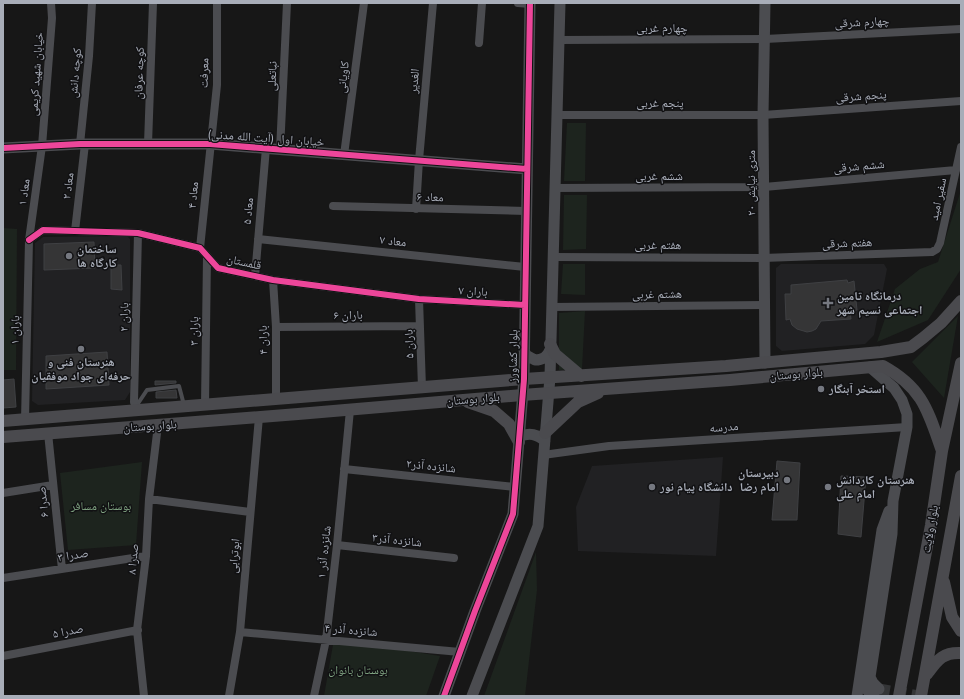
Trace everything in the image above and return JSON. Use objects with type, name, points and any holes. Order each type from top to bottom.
[{"type":"main road","name":"بلوار بوستان","points":[[3,421],[25,420],[134,406],[205,406],[550,377],[765,363],[882,352],[911,347],[940,323],[961,301]]},
{"type":"main road","points":[[550,347],[581,376]]},
{"type":"main road","points":[[882,352],[886,355],[888,360],[883,366],[895,373],[921,398],[930,416],[942,451]]},
{"type":"main road","name":"بلوار ولایت","points":[[899,696],[931,525],[942,451],[961,363]]},
{"type":"main road","name":"بلوار بوستان","points":[[3,437],[522,395],[730,380],[883,366]]},
{"type":"main road","points":[[545,437],[578,402],[607,389]]},
{"type":"main road","points":[[298,398],[298,414]]},
{"type":"main road","points":[[463,400],[494,411],[509,424],[519,439]]},
{"type":"main road","name":"بلوار ولایت","points":[[921,696],[961,476]]},
{"type":"main road","points":[[943,576],[952,617],[961,632]]},
{"type":"main road","points":[[925,677],[937,661],[945,655],[961,653]]},
{"type":"street","name":"خیابان شهید کریمی","points":[[42,146],[52,18],[51,3]]},
{"type":"street","name":"کوچه دانش","points":[[82,144],[92,3]]},
{"type":"street","name":"کوچه عرفان","points":[[148,144],[154,3]]},
{"type":"street","name":"معرفت","points":[[210,144],[217,85],[218,3]]},
{"type":"street","name":"نباتعلی","points":[[280,150],[288,3]]},
{"type":"street","name":"کاویانی","points":[[344,155],[364,3]]},
{"type":"street","name":"الغدیر","points":[[416,208],[419,160],[434,3]]},
{"type":"street","points":[[479,43],[482,3]]},
{"type":"street","points":[[518,3],[530,4]]},
{"type":"street","points":[[472,696],[538,526],[550,377],[560,3]]},
{"type":"street","name":"۲۰ متری نیایش","points":[[765,3],[765,363]]},
{"type":"street","name":"بلوار کشاورز","points":[[444,696],[513,514],[524,379],[530,4]]},
{"type":"street","name":"چهارم شرقی","points":[[765,39],[961,29]]},
{"type":"street","name":"چهارم غربی","points":[[559,40],[765,39]]},
{"type":"street","name":"پنجم شرقی","points":[[764,115],[961,101]]},
{"type":"street","name":"پنجم غربی","points":[[557,115],[764,115]]},
{"type":"street","name":"خیابان اول (آیت الله مدنی)","points":[[3,148],[82,144],[210,144],[527,169]]},
{"type":"street","name":"معاد ۲","points":[[74,231],[82,144]]},
{"type":"street","name":"معاد ۴","points":[[200,248],[210,144]]},
{"type":"street","name":"معاد ۱","points":[[29,240],[42,146]]},
{"type":"street","name":"سفیر امید","points":[[932,252],[937,249],[940,243],[961,147]]},
{"type":"street","name":"معاد ۵","points":[[255,276],[266,148]]},
{"type":"street","name":"ششم شرقی","points":[[764,187],[956,170]]},
{"type":"street","name":"ششم غربی","points":[[554,188],[764,187]]},
{"type":"street","name":"معاد ۶","points":[[333,206],[526,211]]},
{"type":"street","points":[[29,240],[43,230],[138,233],[200,248]]},
{"type":"street","name":"باران ۲","points":[[134,406],[138,233]]},
{"type":"street","name":"معاد ۷","points":[[258,239],[525,267]]},
{"type":"street","name":"باران ۱","points":[[25,420],[29,240]]},
{"type":"street","name":"قلمستان","points":[[200,248],[218,268],[273,280],[419,299]]},
{"type":"street","name":"هفتم شرقی","points":[[764,258],[932,252]]},
{"type":"street","name":"باران ۳","points":[[205,406],[208,256]]},
{"type":"street","name":"هفتم غربی","points":[[553,257],[764,258]]},
{"type":"street","name":"باران ۴","points":[[273,280],[276,327],[276,400]]},
{"type":"street","name":"باران ۷","points":[[419,299],[525,305]]},
{"type":"street","name":"باران ۵","points":[[419,299],[422,388]]},
{"type":"street","name":"هشتم غربی","points":[[552,308],[764,305]]},
{"type":"street","name":"باران ۶","points":[[276,327],[420,326]]},
{"type":"street","points":[[524,350],[526,355],[530,358],[540,360],[548,355],[550,347]]},
{"type":"street","points":[[860,676],[862,684],[866,690],[876,692],[870,677],[892,534],[893,501],[907,427],[907,414],[902,400],[894,388],[870,367]]},
{"type":"street","name":"شانزده آذر ۱","points":[[314,696],[326,640],[350,410]]},
{"type":"street","name":"ابوترابی","points":[[229,696],[240,632],[259,417]]},
{"type":"street","name":"صدرا ۸","points":[[144,696],[138,630],[146,556],[149,499],[158,425]]},
{"type":"street","name":"مدرسه","points":[[543,455],[609,446],[907,427]]},
{"type":"street","name":"صدرا ۶","points":[[48,433],[62,569]]},
{"type":"street","points":[[519,439],[524,435],[545,437]]},
{"type":"street","name":"شانزده آذر۲","points":[[344,469],[515,487]]},
{"type":"street","points":[[3,493],[53,485]]},
{"type":"street","points":[[149,499],[250,512]]},
{"type":"street","points":[[857,696],[882,530],[893,501]]},
{"type":"street","name":"شانزده آذر۳","points":[[337,546],[454,558]]},
{"type":"street","name":"صدرا ۳","points":[[3,578],[146,556]]},
{"type":"street","name":"صدرا ۵","points":[[3,656],[138,630]]},
{"type":"street","name":"شانزده آذر ۴","points":[[240,632],[460,652]]},
{"type":"lane","points":[[134,406],[147,390],[179,386],[185,407]]},
{"type":"shaded area","name":"هنرستان فنی و حرفه‌ای جواد موفقیان","points":[[127,236],[130,239],[130,392],[125,400],[38,405],[32,401],[35,243],[43,237]]},
{"type":"shaded area","name":"درمانگاه تامین اجتماعی نسیم شهر","points":[[781,264],[884,264],[887,269],[874,335],[865,344],[782,351],[776,346],[776,268]]},
{"type":"shaded area","name":"دانشگاه پیام نور","points":[[723,457],[716,556],[578,551],[576,507],[592,466]]},
{"type":"green space","points":[[567,123],[586,123],[585,181],[564,181]]},
{"type":"green space","points":[[961,190],[961,269],[928,320],[877,342],[895,289],[920,269],[938,262]]},
{"type":"green space","points":[[564,195],[587,195],[586,249],[563,250]]},
{"type":"green space","points":[[3,228],[17,229],[16,370],[3,370]]},
{"type":"green space","points":[[563,264],[585,264],[585,295],[561,294]]},
{"type":"green space","points":[[585,311],[582,369],[559,370],[559,313]]},
{"type":"green space","points":[[958,316],[944,398],[912,362]]},
{"type":"green space","name":"بوستان مسافر","points":[[142,462],[136,545],[68,550],[60,473]]},
{"type":"green space","points":[[536,552],[537,590],[525,696],[484,696]]},
{"type":"green space","name":"بوستان بانوان","points":[[334,639],[440,656],[426,696],[324,696]]},
{"type":"building","name":"ساختمان کارگاه ها","points":[[94,242],[95,268],[44,270],[44,244]]},
{"type":"building","points":[[111,265],[121,265],[122,290],[111,289]]},
{"type":"building","points":[[847,280],[848,283],[854,281],[857,310],[850,311],[851,319],[821,321],[816,329],[807,332],[797,329],[792,325],[790,319],[786,320],[785,294],[791,294],[791,285]]},
{"type":"building","points":[[107,352],[109,385],[46,389],[46,356]]},
{"type":"building","points":[[14,379],[16,407],[3,408],[3,380]]},
{"type":"building","points":[[155,381],[176,381],[176,383],[155,385]]},
{"type":"building","points":[[176,390],[177,398],[156,398],[156,392]]},
{"type":"building","name":"دبیرستان امام رضا","points":[[777,461],[800,463],[797,520],[772,520]]},
{"type":"building","points":[[841,476],[866,477],[861,537],[838,534]]},
{"type":"tunnel","points":[[879,689],[919,696]]},
{"type":"cycle path","points":[[444,696],[513,514],[524,379],[530,3]]},
{"type":"cycle path","points":[[3,148],[80,144],[210,144],[527,169]]},
{"type":"cycle path","points":[[29,240],[43,230],[138,233],[200,248],[218,268],[273,280],[419,299],[525,305]]},
{"type":"place","name":"ساختمان کارگاه ها","points":[[69,256]]},
{"type":"place","name":"درمانگاه تامین اجتماعی نسیم شهر","points":[[828,303]]},
{"type":"place","name":"هنرستان فنی و حرفه‌ای جواد موفقیان","points":[[81,349]]},
{"type":"place","name":"استخر آبنگار","points":[[821,389]]},
{"type":"place","name":"دبیرستان امام رضا","points":[[787,480]]},
{"type":"place","name":"دانشگاه پیام نور","points":[[652,487]]},
{"type":"place","name":"هنرستان کاردانش امام علی","points":[[828,487]]}]
